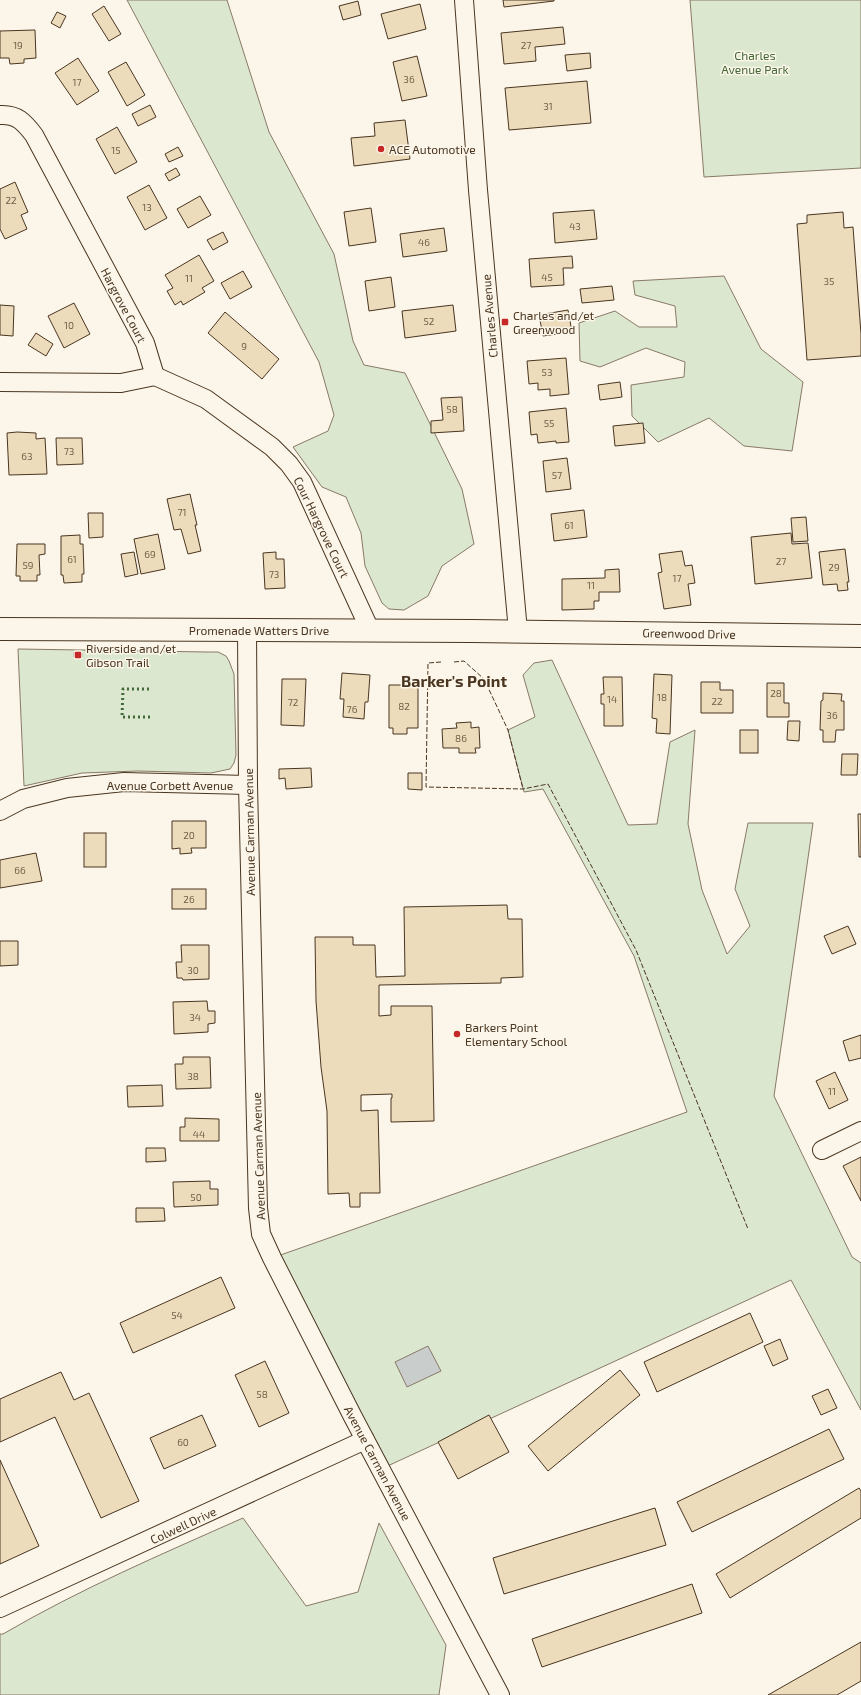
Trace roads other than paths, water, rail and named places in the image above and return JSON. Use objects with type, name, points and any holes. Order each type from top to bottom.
[{"type":"main road","name":"Promenade Watters Drive","points":[[0,629],[518,631]]},
{"type":"main road","name":"Greenwood Drive","points":[[518,631],[861,636]]},
{"type":"street","name":"Charles Avenue","points":[[464,0],[478,190],[518,631]]},
{"type":"street","name":"Hargrove Court","points":[[0,115],[8,114],[24,121],[34,135],[145,343],[155,376]]},
{"type":"street","points":[[0,382],[121,383],[155,376]]},
{"type":"street","name":"Cour Hargrove Court","points":[[155,376],[206,399],[272,447],[289,464],[302,482],[370,630]]},
{"type":"street","name":"Avenue Carman Avenue","points":[[247,630],[248,785],[258,1208],[261,1234],[365,1440],[500,1695]]},
{"type":"street","name":"Avenue Corbett Avenue","points":[[0,811],[23,800],[74,788],[124,782],[248,785]]},
{"type":"street","points":[[822,1150],[861,1131]]},
{"type":"street","name":"Colwell Drive","points":[[0,1608],[365,1440]]},
{"type":"place","name":"ACE Automotive","points":[[381,149]]},
{"type":"place","name":"Charles and/et Greenwood","points":[[505,322]]},
{"type":"place","name":"Riverside and/et Gibson Trail","points":[[78,655]]},
{"type":"place","name":"Barkers Point Elementary School","points":[[457,1034]]},
{"type":"district","name":"Barker's Point","points":[[454,680]]},
{"type":"park label","name":"Charles Avenue Park","points":[[755,62]]}]
